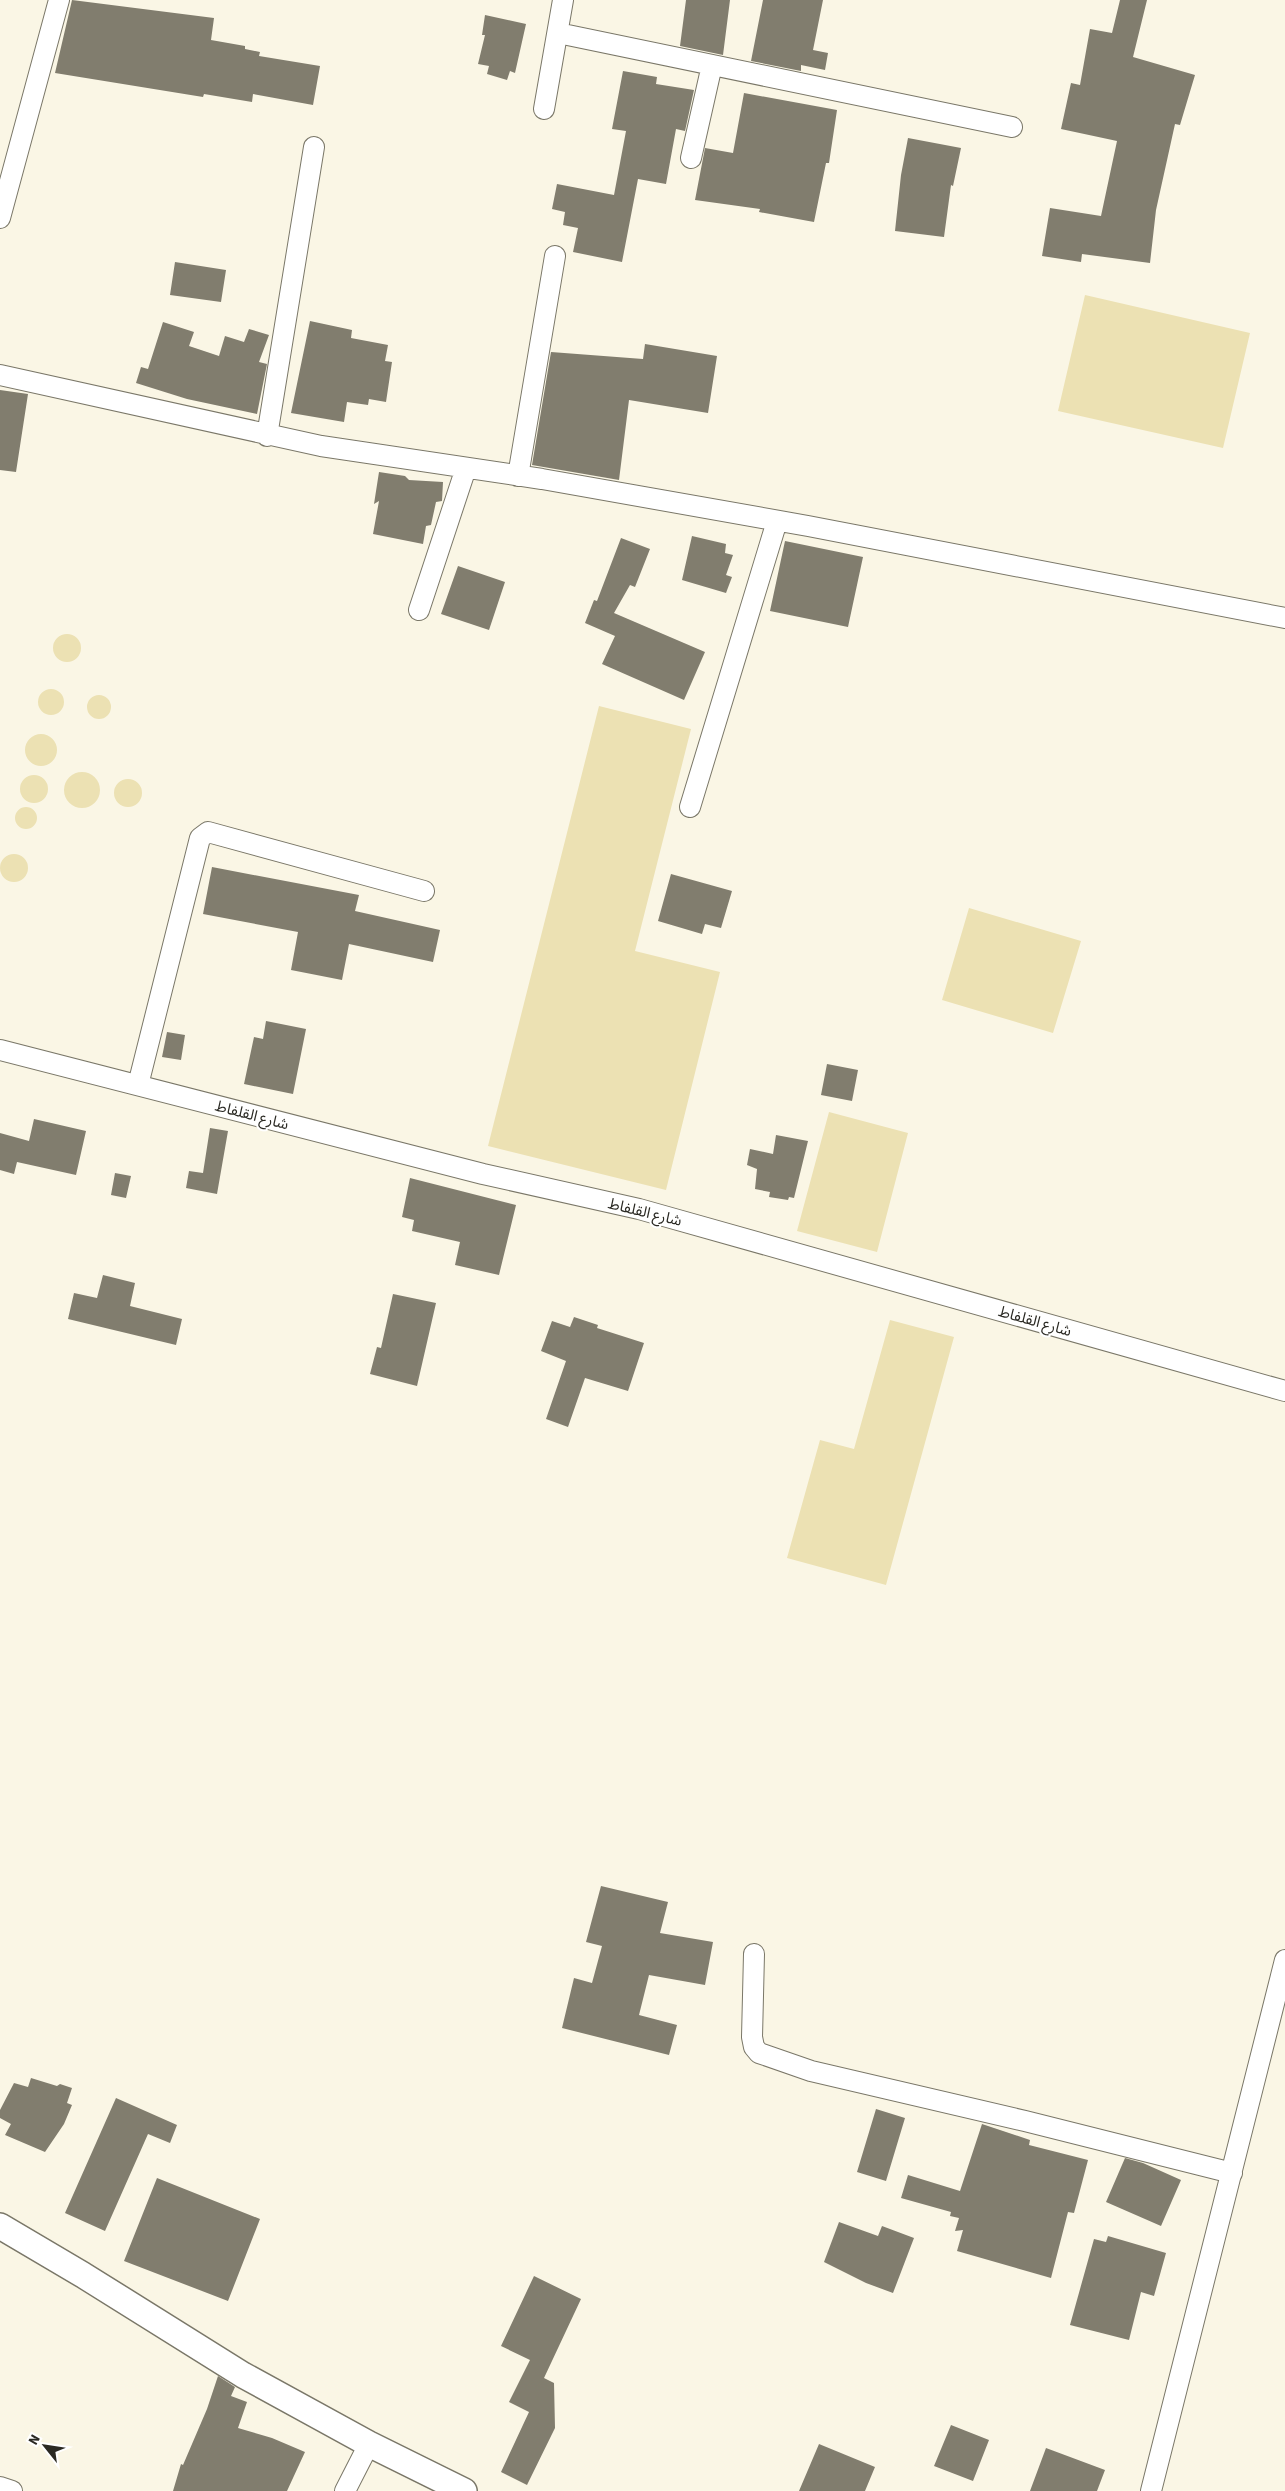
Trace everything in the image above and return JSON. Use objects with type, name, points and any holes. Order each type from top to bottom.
[{"type":"street","points":[[0,218],[4,186],[59,0]]},
{"type":"street","points":[[544,109],[564,0]]},
{"type":"street","points":[[558,33],[1012,127]]},
{"type":"street","points":[[692,158],[712,65]]},
{"type":"street","points":[[267,436],[314,147]]},
{"type":"street","points":[[518,476],[556,256]]},
{"type":"street","points":[[0,376],[267,436],[518,476],[777,521],[1285,618]]},
{"type":"street","points":[[419,610],[466,468]]},
{"type":"street","points":[[690,807],[777,521]]},
{"type":"street","points":[[138,1085],[200,838],[208,832],[424,891]]},
{"type":"street","name":"شارع القلفاط","points":[[0,1050],[464,1169],[639,1209],[1285,1391]]},
{"type":"street","points":[[754,1954],[752,2037],[754,2047],[759,2053],[811,2071],[1024,2121],[1232,2173]]},
{"type":"street","points":[[1152,2491],[1285,1960]]},
{"type":"street","points":[[0,2226],[83,2274],[243,2375],[369,2444],[464,2491]]},
{"type":"street","points":[[345,2491],[369,2444]]},
{"type":"street","points":[[0,2487],[12,2491]]},
{"type":"shaded area","points":[[1085,295],[1250,333],[1223,448],[1058,411]]},
{"type":"shaded area","points":[[67,634],[77,638],[81,648],[77,658],[67,662],[57,658],[53,648],[57,638]]},
{"type":"shaded area","points":[[51,689],[60,693],[64,702],[60,711],[51,715],[42,711],[38,702],[42,693]]},
{"type":"shaded area","points":[[99,695],[108,698],[111,707],[108,716],[99,719],[90,716],[87,707],[90,698]]},
{"type":"shaded area","points":[[599,706],[691,729],[635,951],[720,972],[666,1190],[488,1146]]},
{"type":"shaded area","points":[[41,734],[47,735],[52,739],[56,744],[56,756],[52,761],[47,765],[41,766],[35,765],[30,761],[26,756],[25,750],[26,744],[30,739],[35,735]]},
{"type":"shaded area","points":[[82,772],[89,773],[95,777],[99,783],[99,797],[95,803],[89,807],[82,808],[75,807],[69,803],[65,797],[64,790],[65,783],[69,777],[75,773]]},
{"type":"shaded area","points":[[34,775],[44,779],[48,789],[44,799],[34,803],[24,799],[20,789],[24,779]]},
{"type":"shaded area","points":[[128,779],[138,783],[142,793],[138,803],[128,807],[118,803],[114,793],[118,783]]},
{"type":"shaded area","points":[[26,807],[34,810],[37,818],[34,826],[26,829],[18,826],[15,818],[18,810]]},
{"type":"shaded area","points":[[14,854],[24,858],[28,868],[24,878],[14,882],[4,878],[0,868],[4,858]]},
{"type":"shaded area","points":[[969,908],[1081,941],[1053,1033],[942,1000]]},
{"type":"shaded area","points":[[829,1112],[908,1133],[877,1252],[797,1231]]},
{"type":"shaded area","points":[[890,1320],[954,1337],[886,1585],[787,1558],[820,1440],[854,1449]]},
{"type":"building","points":[[72,0],[214,18],[211,40],[245,46],[245,49],[260,52],[259,56],[320,66],[313,105],[253,94],[252,102],[204,94],[203,97],[55,73]]},
{"type":"building","points":[[686,0],[730,0],[723,55],[680,46]]},
{"type":"building","points":[[763,0],[823,0],[813,50],[828,53],[825,70],[801,65],[801,71],[751,61]]},
{"type":"building","points":[[1120,0],[1147,0],[1133,57],[1195,75],[1180,125],[1175,124],[1156,210],[1150,263],[1082,254],[1081,262],[1042,256],[1050,208],[1101,216],[1117,141],[1061,129],[1071,83],[1080,85],[1090,29],[1112,33]]},
{"type":"building","points":[[485,15],[526,24],[515,73],[510,71],[507,80],[487,74],[489,66],[478,64],[485,35],[482,35]]},
{"type":"building","points":[[623,71],[657,77],[656,84],[694,90],[685,131],[676,129],[666,184],[638,179],[622,262],[573,252],[578,228],[563,225],[565,212],[552,209],[557,184],[614,195],[626,131],[612,129]]},
{"type":"building","points":[[744,93],[837,110],[829,163],[826,163],[814,222],[759,212],[760,209],[695,200],[705,148],[733,153]]},
{"type":"building","points":[[908,138],[961,148],[953,186],[951,185],[944,237],[895,231],[901,175]]},
{"type":"building","points":[[175,262],[226,270],[221,302],[170,295]]},
{"type":"building","points":[[310,321],[352,330],[351,338],[388,345],[385,361],[392,362],[386,402],[369,399],[368,405],[347,402],[344,422],[291,413]]},
{"type":"building","points":[[163,322],[194,332],[189,346],[219,356],[225,336],[244,342],[249,329],[269,335],[259,362],[267,364],[257,414],[187,399],[136,383],[141,367],[148,369]]},
{"type":"building","points":[[645,344],[717,356],[708,413],[629,400],[619,480],[532,465],[551,352],[643,359]]},
{"type":"building","points":[[0,390],[28,394],[16,472],[0,470]]},
{"type":"building","points":[[379,472],[405,476],[409,480],[443,482],[442,501],[436,502],[431,525],[426,526],[423,544],[373,534],[379,501],[374,504]]},
{"type":"building","points":[[692,536],[726,544],[725,553],[733,555],[726,575],[732,577],[726,593],[682,580]]},
{"type":"building","points":[[621,538],[650,549],[635,587],[630,585],[614,613],[705,652],[684,700],[602,664],[615,636],[585,623],[594,600],[597,601]]},
{"type":"building","points":[[785,541],[863,557],[848,627],[770,611]]},
{"type":"building","points":[[458,566],[505,582],[489,630],[441,614]]},
{"type":"building","points":[[212,867],[359,895],[355,911],[440,930],[433,962],[349,944],[342,980],[291,970],[298,932],[203,914]]},
{"type":"building","points":[[671,874],[732,891],[721,928],[705,924],[702,934],[658,921]]},
{"type":"building","points":[[266,1021],[306,1029],[293,1094],[244,1084],[254,1037],[263,1039]]},
{"type":"building","points":[[167,1032],[185,1035],[181,1060],[162,1057]]},
{"type":"building","points":[[827,1064],[858,1070],[852,1101],[821,1095]]},
{"type":"building","points":[[34,1119],[86,1131],[76,1175],[17,1162],[14,1174],[0,1170],[0,1133],[29,1141]]},
{"type":"building","points":[[210,1128],[228,1131],[217,1194],[186,1188],[189,1171],[203,1173]]},
{"type":"building","points":[[776,1135],[808,1141],[794,1198],[789,1197],[788,1200],[769,1197],[770,1192],[755,1189],[757,1169],[747,1165],[750,1149],[773,1154]]},
{"type":"building","points":[[115,1173],[131,1176],[126,1198],[111,1195]]},
{"type":"building","points":[[410,1178],[516,1205],[499,1275],[455,1265],[460,1242],[412,1231],[414,1220],[402,1217]]},
{"type":"building","points":[[103,1275],[135,1283],[130,1306],[182,1319],[176,1345],[68,1319],[74,1293],[97,1298]]},
{"type":"building","points":[[393,1294],[436,1303],[417,1386],[370,1374],[377,1347],[381,1348]]},
{"type":"building","points":[[574,1317],[598,1325],[597,1328],[644,1343],[628,1391],[585,1378],[568,1427],[546,1419],[566,1361],[541,1351],[552,1321],[570,1327]]},
{"type":"building","points":[[601,1886],[668,1902],[660,1933],[713,1942],[705,1985],[649,1975],[639,2015],[677,2025],[669,2055],[562,2028],[574,1978],[592,1983],[602,1946],[586,1942]]},
{"type":"building","points":[[31,2078],[57,2086],[60,2084],[72,2088],[67,2103],[72,2105],[64,2124],[45,2152],[5,2135],[11,2124],[0,2118],[0,2110],[14,2083],[28,2087]]},
{"type":"building","points":[[116,2098],[177,2125],[170,2143],[148,2134],[105,2231],[65,2213]]},
{"type":"building","points":[[876,2109],[905,2118],[886,2181],[857,2172]]},
{"type":"building","points":[[982,2124],[1030,2140],[1029,2145],[1088,2160],[1074,2213],[1068,2212],[1051,2278],[957,2251],[963,2230],[955,2231],[959,2218],[950,2216],[951,2212],[901,2198],[908,2175],[960,2191]]},
{"type":"building","points":[[1125,2158],[1143,2163],[1181,2180],[1161,2226],[1106,2202]]},
{"type":"building","points":[[157,2178],[260,2219],[228,2301],[124,2261]]},
{"type":"building","points":[[839,2222],[878,2236],[882,2226],[914,2238],[893,2293],[866,2283],[824,2262]]},
{"type":"building","points":[[1108,2236],[1166,2253],[1154,2296],[1141,2292],[1129,2340],[1070,2325],[1094,2239],[1106,2242]]},
{"type":"building","points":[[534,2276],[581,2299],[544,2378],[554,2383],[555,2428],[527,2485],[501,2472],[529,2412],[509,2402],[530,2360],[501,2346]]},
{"type":"building","points":[[218,2376],[235,2387],[231,2396],[247,2402],[238,2428],[272,2438],[305,2452],[287,2491],[173,2491],[181,2464],[183,2465],[207,2409]]},
{"type":"building","points":[[951,2425],[989,2440],[973,2481],[934,2466]]},
{"type":"building","points":[[819,2444],[875,2467],[865,2491],[799,2491]]},
{"type":"building","points":[[1046,2448],[1105,2470],[1097,2491],[1030,2491]]}]
